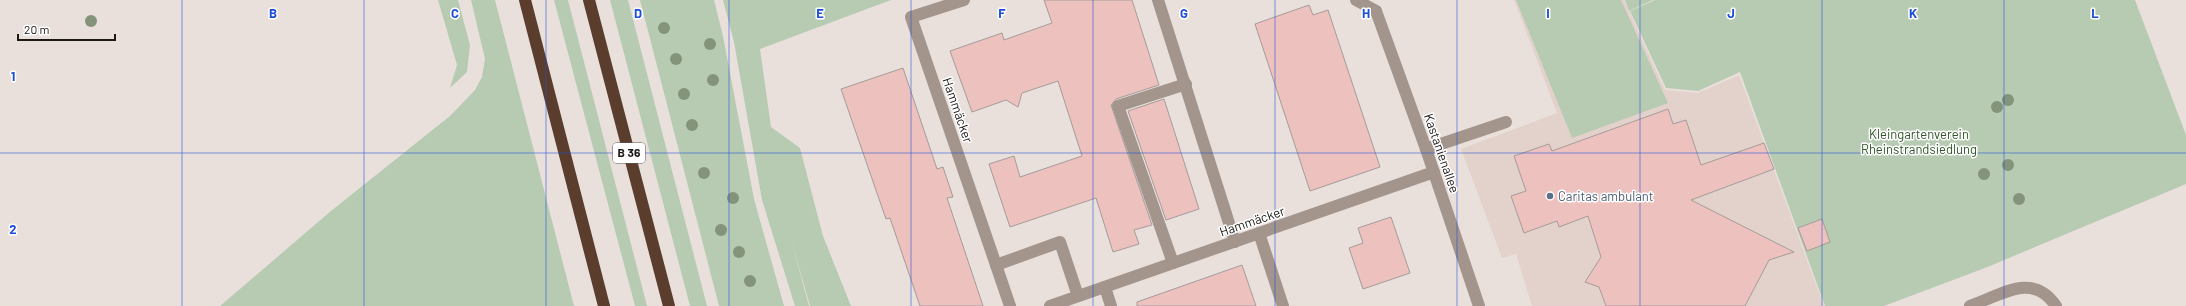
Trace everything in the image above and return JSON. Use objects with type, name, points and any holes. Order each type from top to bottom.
[{"type":"highway","points":[[525,0],[604,306]]},
{"type":"highway","name":"B 36","points":[[589,0],[669,306]]},
{"type":"street","name":"Hammäcker","points":[[964,0],[911,17],[1010,306]]},
{"type":"street","points":[[1158,0],[1186,84],[1235,242]]},
{"type":"street","points":[[1356,0],[1378,5]]},
{"type":"street","name":"Kastanienallee","points":[[1378,5],[1479,306]]},
{"type":"street","points":[[1173,263],[1118,106],[1186,84]]},
{"type":"street","points":[[1426,149],[1506,122]]},
{"type":"street","name":"Hammäcker","points":[[1050,306],[1434,172]]},
{"type":"street","points":[[1259,233],[1283,306]]},
{"type":"street","points":[[996,265],[1060,242],[1078,296]]},
{"type":"street","points":[[1970,306],[2019,288],[2029,286],[2044,292],[2056,306]]},
{"type":"street","points":[[1105,287],[1111,306]]},
{"type":"shaded area","points":[[1514,0],[1624,0],[1665,90],[1698,93],[1739,75],[1824,306],[1532,306],[1516,254],[1502,258],[1461,149],[1557,113]]},
{"type":"green space","points":[[438,0],[458,0],[470,45],[467,72],[450,88],[457,65]]},
{"type":"green space","points":[[471,0],[495,0],[574,306],[220,306],[331,211],[450,116],[475,90],[482,77],[485,59]]},
{"type":"green space","points":[[554,0],[568,0],[647,306],[635,306]]},
{"type":"green space","points":[[610,0],[628,0],[707,306],[690,306]]},
{"type":"green space","points":[[640,0],[714,0],[723,36],[754,199],[784,306],[719,306]]},
{"type":"green space","points":[[723,0],[891,0],[760,49],[771,127],[800,148],[823,236],[851,306],[810,306],[791,239],[809,306],[795,306],[762,200],[734,42]]},
{"type":"green space","points":[[1516,0],[1621,0],[1668,103],[1572,138]]},
{"type":"green space","points":[[1625,0],[1653,0],[1629,11]]},
{"type":"green space","name":"Kleingartenverein Rheinstrandsiedlung","points":[[1655,0],[2135,0],[2186,135],[2186,184],[1985,268],[1884,306],[1825,306],[1740,72],[1698,91],[1666,88],[1630,11]]},
{"type":"building","points":[[1044,0],[1132,0],[1159,85],[1116,99],[1111,105],[1152,225],[1134,230],[1139,244],[1113,252],[1096,198],[1010,227],[989,164],[1014,156],[1020,177],[1082,156],[1058,81],[1022,93],[1018,107],[1006,100],[972,112],[950,51],[1002,33],[1004,40],[1052,23]]},
{"type":"building","points":[[1309,5],[1313,15],[1328,10],[1380,167],[1310,191],[1255,24]]},
{"type":"building","points":[[903,68],[937,169],[943,167],[953,197],[947,198],[983,306],[920,306],[890,218],[886,219],[841,89]]},
{"type":"building","points":[[1164,99],[1199,209],[1166,220],[1128,111]]},
{"type":"building","points":[[1668,109],[1673,124],[1686,120],[1701,165],[1764,143],[1774,169],[1691,200],[1794,252],[1769,260],[1745,306],[1606,306],[1599,287],[1585,282],[1601,257],[1588,216],[1559,227],[1557,221],[1524,233],[1511,196],[1526,191],[1514,156],[1549,144],[1552,151]]},
{"type":"building","points":[[1391,217],[1410,273],[1363,289],[1349,248],[1363,243],[1358,228]]},
{"type":"building","points":[[1822,219],[1830,242],[1807,251],[1798,228]]},
{"type":"building","points":[[1242,265],[1256,306],[1137,306],[1137,302]]},
{"type":"place","name":"Caritas ambulant","points":[[1550,196]]}]
